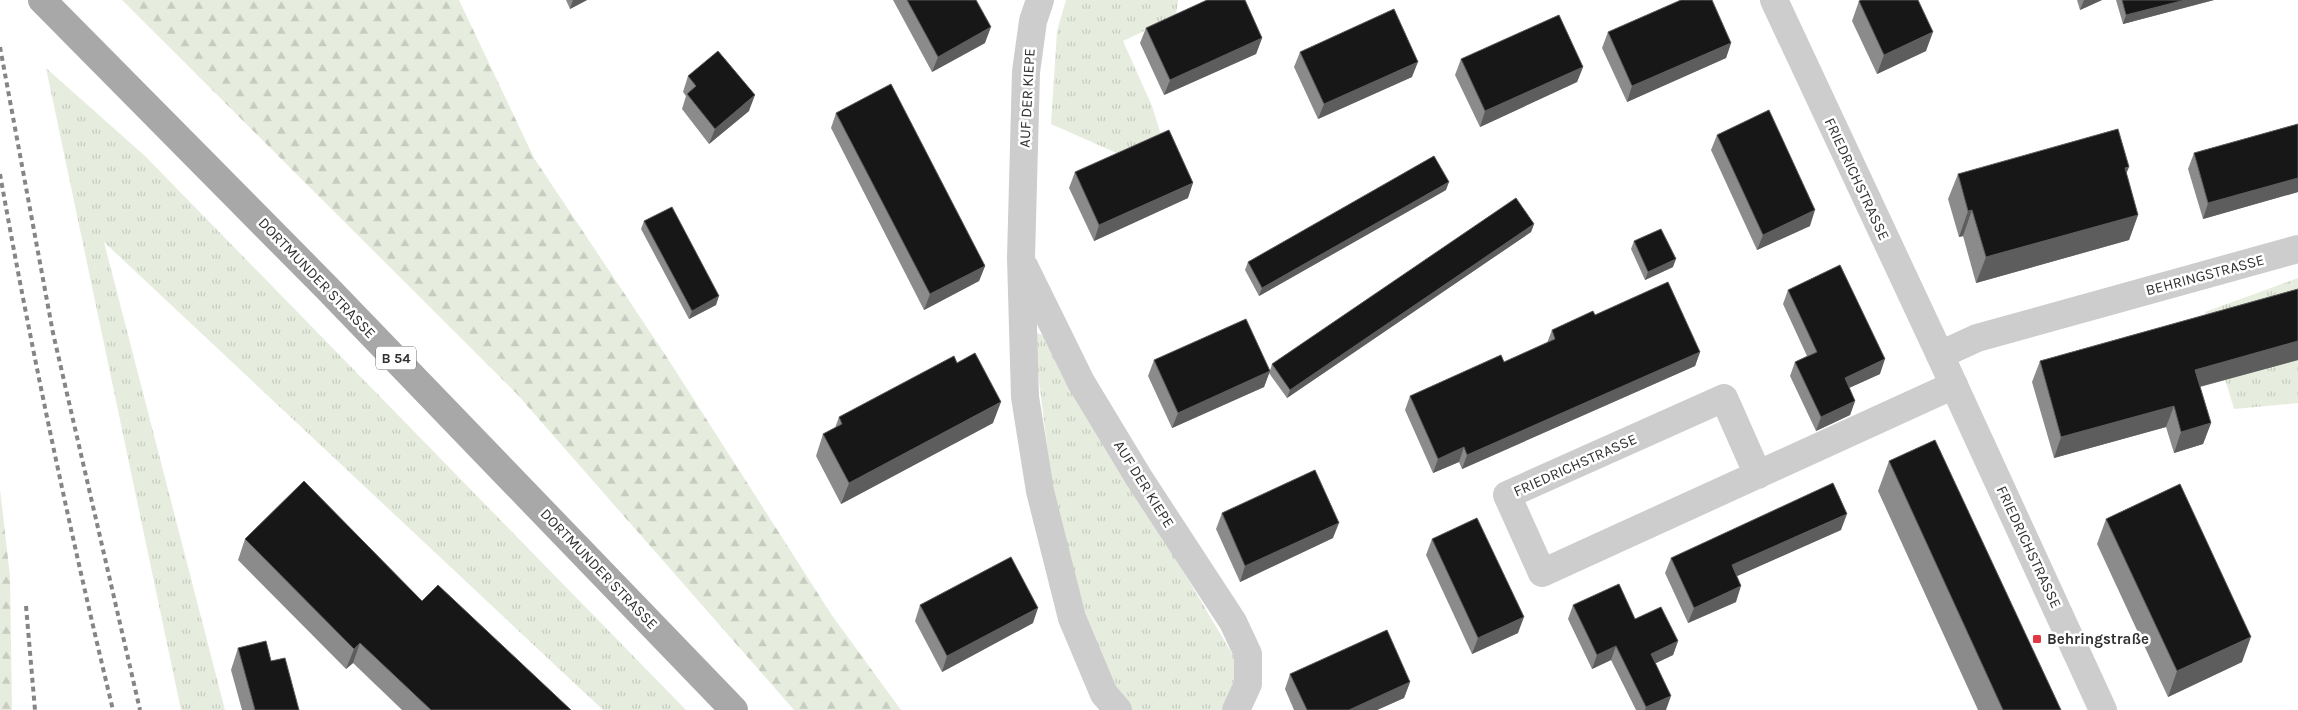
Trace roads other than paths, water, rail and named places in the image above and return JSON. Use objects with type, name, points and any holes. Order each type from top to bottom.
[{"type":"main road","name":"DORTMUNDER STRASSE","points":[[47,6],[334,295],[734,710]]},
{"type":"street","name":"AUF DER KIEPE","points":[[1040,0],[1033,21],[1026,72],[1020,258],[1025,397],[1040,491],[1072,618],[1104,694],[1118,710]]},
{"type":"street","name":"FRIEDRICHSTRASSE","points":[[1774,0],[2103,710]]},
{"type":"street","name":"BEHRINGSTRASSE","points":[[1940,355],[1977,338],[2298,250]]},
{"type":"street","name":"AUF DER KIEPE","points":[[1020,258],[1081,382],[1139,478],[1233,622],[1248,654],[1248,684],[1236,710]]},
{"type":"street","name":"FRIEDRICHSTRASSE","points":[[1758,475],[1724,398],[1507,496],[1542,573],[1758,475],[1954,385]]},
{"type":"railway","points":[[0,47],[53,333],[140,710]]},
{"type":"railway","points":[[0,174],[52,443],[113,710]]},
{"type":"railway","points":[[26,606],[35,710]]},
{"type":"place","name":"Behringstraße","points":[[2037,639]]}]
